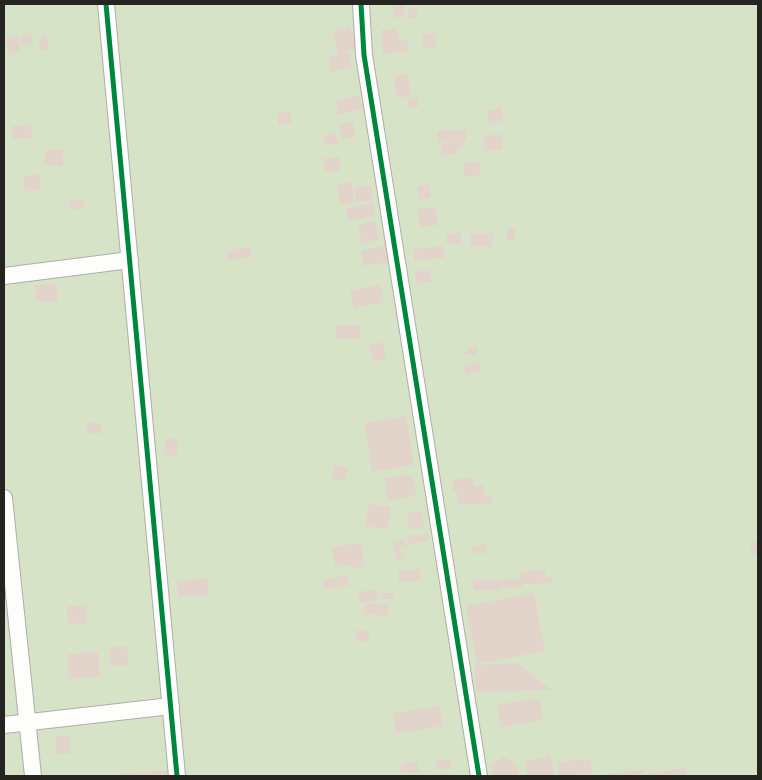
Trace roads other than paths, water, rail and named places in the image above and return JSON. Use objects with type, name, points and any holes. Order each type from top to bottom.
[{"type":"street","points":[[106,4],[177,776]]},
{"type":"street","points":[[361,4],[365,64],[480,776]]},
{"type":"street","points":[[4,276],[130,260]]},
{"type":"street","points":[[4,498],[33,776]]},
{"type":"street","points":[[4,725],[171,706]]}]
